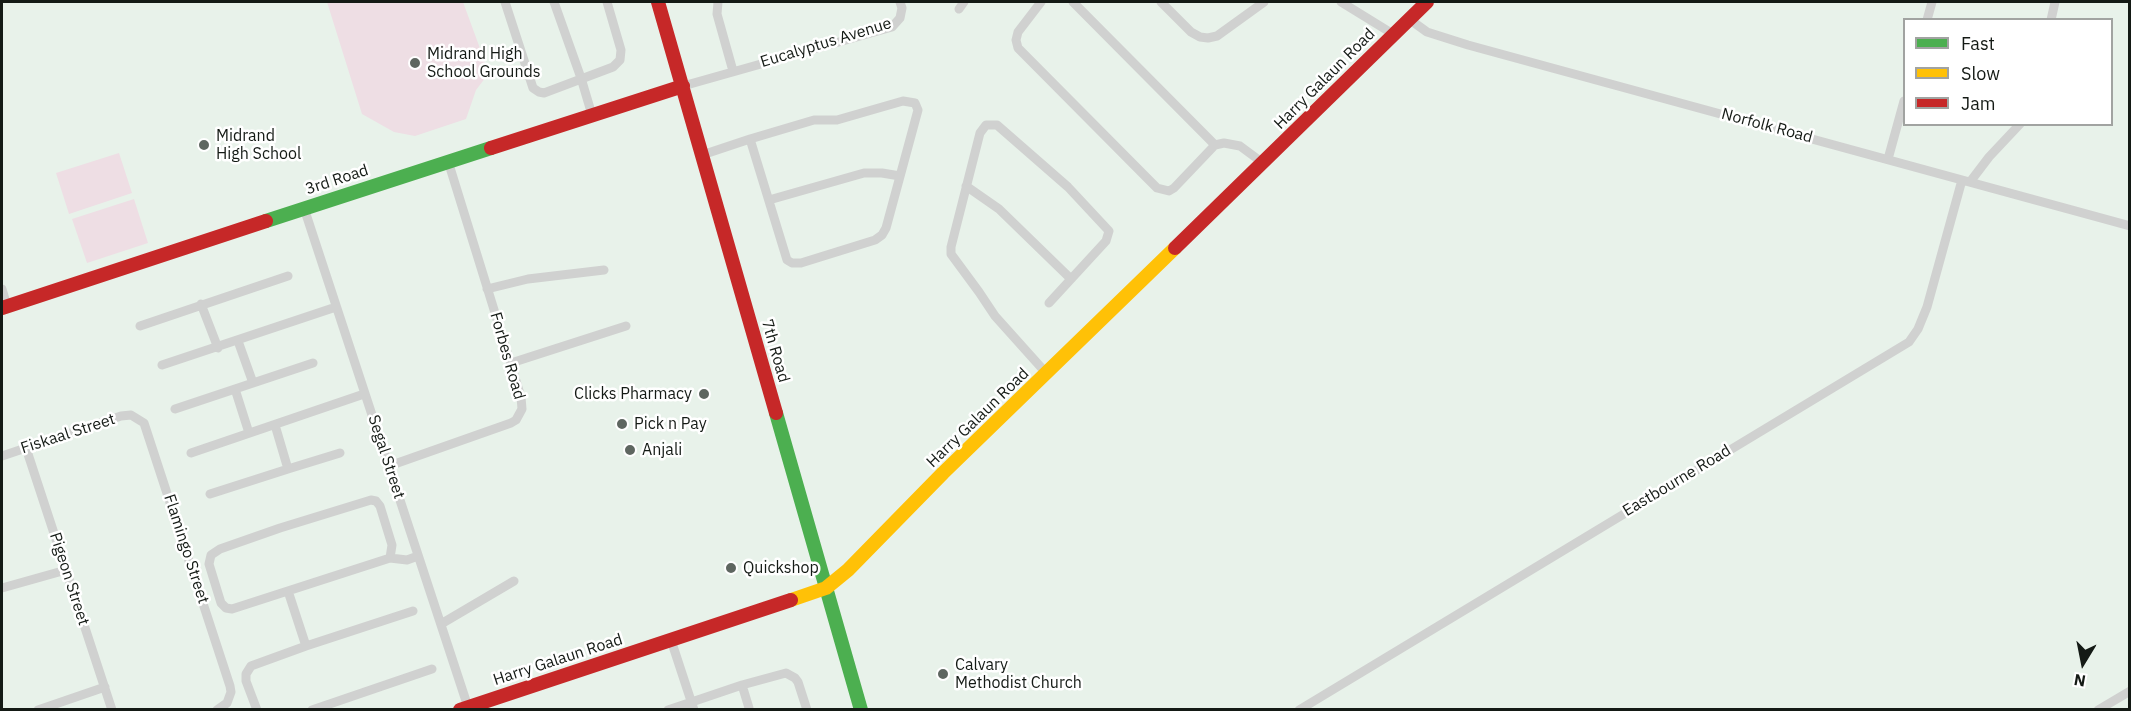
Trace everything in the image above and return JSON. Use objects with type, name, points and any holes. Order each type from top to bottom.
[{"type":"street","points":[[505,2],[532,83],[536,91],[544,93],[613,67],[620,60],[621,50],[607,2]]},
{"type":"street","points":[[554,2],[592,115]]},
{"type":"street","name":"7th Road","points":[[658,2],[861,710]]},
{"type":"street","points":[[718,2],[717,14],[733,71]]},
{"type":"street","name":"Eucalyptus Avenue","points":[[683,86],[892,27],[900,18],[902,8],[900,2]]},
{"type":"street","points":[[1041,2],[1018,32],[1016,40],[1018,48],[1157,188],[1165,191],[1174,188],[1215,145],[1224,143],[1240,146],[1263,163]]},
{"type":"street","points":[[1073,2],[1215,145]]},
{"type":"street","points":[[1161,2],[1191,32],[1208,38],[1217,36],[1264,2]]},
{"type":"street","points":[[1341,2],[1393,34]]},
{"type":"street","name":"Harry Galaun Road","points":[[464,708],[826,588],[848,570],[943,474],[1427,2]]},
{"type":"street","points":[[1928,18],[1932,2]]},
{"type":"street","points":[[2051,18],[2055,2]]},
{"type":"street","name":"Norfolk Road","points":[[1409,19],[1426,32],[1459,43],[2130,226]]},
{"type":"street","name":"3rd Road","points":[[4,307],[683,86]]},
{"type":"street","points":[[702,155],[750,139],[814,120],[837,120],[903,101],[917,104],[918,110],[886,228],[879,238],[801,263],[792,263],[785,256],[750,139]]},
{"type":"street","points":[[1888,159],[1903,107]]},
{"type":"street","points":[[1047,374],[995,316],[951,254],[966,186],[983,128],[990,124],[997,125],[1068,188],[1109,231],[1106,241],[1049,303]]},
{"type":"street","points":[[1966,181],[2018,126]]},
{"type":"street","name":"Forbes Road","points":[[389,466],[516,420],[522,409],[511,363],[448,161]]},
{"type":"street","points":[[769,200],[864,173],[900,176]]},
{"type":"street","name":"Eastbourne Road","points":[[1299,710],[1909,342],[1918,329],[1927,307],[1966,181]]},
{"type":"street","points":[[966,186],[999,209],[1071,279]]},
{"type":"street","name":"Segal Street","points":[[304,208],[441,624],[464,708]]},
{"type":"street","points":[[488,289],[528,279],[604,270]]},
{"type":"street","points":[[140,326],[288,276]]},
{"type":"street","points":[[2,289],[4,307]]},
{"type":"street","points":[[201,304],[218,348]]},
{"type":"street","points":[[162,365],[336,307]]},
{"type":"street","points":[[511,363],[626,326]]},
{"type":"street","points":[[238,341],[253,383]]},
{"type":"street","points":[[175,409],[313,363]]},
{"type":"street","points":[[235,389],[249,434]]},
{"type":"street","points":[[191,453],[364,394]]},
{"type":"street","name":"Fiskaal Street","points":[[2,456],[122,416],[135,417]]},
{"type":"street","name":"Flamingo Street","points":[[135,417],[144,423],[148,431],[230,686],[231,692],[227,703],[217,710]]},
{"type":"street","points":[[274,425],[288,469]]},
{"type":"street","name":"Pigeon Street","points":[[26,448],[112,710]]},
{"type":"street","points":[[210,494],[340,453]]},
{"type":"street","points":[[390,558],[392,545],[380,506],[376,501],[371,500],[220,549],[210,558],[209,564],[221,603],[226,608],[237,608],[390,558],[407,560],[418,556]]},
{"type":"street","points":[[2,588],[66,570]]},
{"type":"street","points":[[441,624],[514,581]]},
{"type":"street","points":[[288,591],[306,646]]},
{"type":"street","points":[[257,710],[246,681],[248,670],[254,664],[413,611]]},
{"type":"street","points":[[671,640],[693,706]]},
{"type":"street","points":[[312,710],[432,669]]},
{"type":"street","points":[[668,710],[693,706],[742,685],[780,674],[791,675],[798,682],[807,710]]},
{"type":"street","points":[[742,685],[749,708]]},
{"type":"street","points":[[38,710],[105,687]]},
{"type":"street","points":[[2098,710],[2130,691]]},
{"type":"shaded area","name":"Midrand High School Grounds","points":[[327,2],[463,2],[489,73],[476,90],[466,119],[415,136],[394,132],[362,114]]},
{"type":"shaded area","points":[[119,153],[132,193],[69,214],[56,173]]},
{"type":"shaded area","points":[[134,199],[148,243],[87,263],[72,219]]},
{"type":"traffic: fast","points":[[266,221],[491,148]]},
{"type":"traffic: fast","points":[[776,413],[861,710]]},
{"type":"traffic: slow","points":[[791,600],[826,588],[848,570],[943,473],[1175,248]]},
{"type":"traffic: jam","points":[[658,2],[776,413]]},
{"type":"traffic: jam","points":[[1175,248],[1427,2]]},
{"type":"traffic: jam","points":[[491,148],[683,86]]},
{"type":"traffic: jam","points":[[2,308],[266,221]]},
{"type":"traffic: jam","points":[[460,710],[791,600]]},
{"type":"place","name":"Midrand High School Grounds","points":[[415,63]]},
{"type":"place","name":"Midrand High School","points":[[204,145]]},
{"type":"place","name":"Clicks Pharmacy","points":[[704,394]]},
{"type":"place","name":"Pick n Pay","points":[[622,424]]},
{"type":"place","name":"Anjali","points":[[630,450]]},
{"type":"place","name":"Quickshop","points":[[731,568]]},
{"type":"place","name":"Calvary Methodist Church","points":[[943,674]]}]
